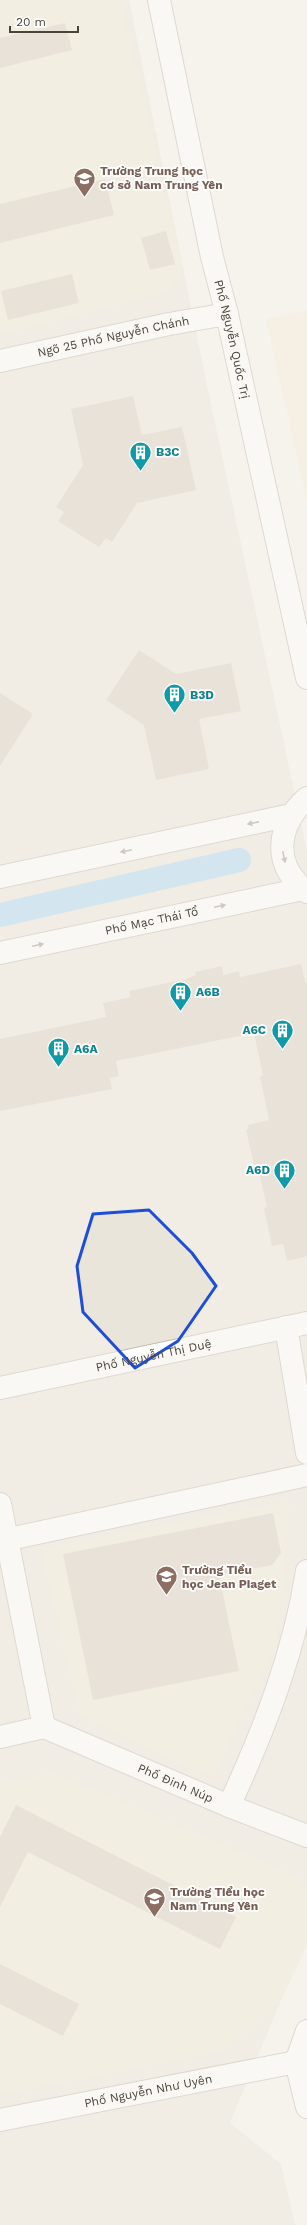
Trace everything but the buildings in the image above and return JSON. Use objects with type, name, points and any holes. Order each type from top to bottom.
[{"type":"street","name":"Phố Nguyễn Quốc Trị","points":[[159,0],[212,257],[227,314],[307,678]]},
{"type":"street","name":"Ngõ 25 Phố Nguyễn Chánh","points":[[0,361],[169,324],[227,314]]},
{"type":"street","points":[[305,890],[288,871],[283,855],[282,838],[286,822],[307,798]]},
{"type":"street","points":[[0,877],[291,816]]},
{"type":"street","name":"Phố Mạc Thái Tổ","points":[[0,953],[305,890]]},
{"type":"street","name":"Phố Nguyễn Thị Duệ","points":[[0,1388],[307,1322]]},
{"type":"street","points":[[286,1327],[307,1453]]},
{"type":"street","points":[[3,1540],[307,1475]]},
{"type":"street","points":[[0,1504],[3,1540],[44,1727],[0,1738]]},
{"type":"street","points":[[230,1806],[266,1724],[292,1643],[307,1571]]},
{"type":"street","name":"Phố Đinh Núp","points":[[44,1727],[230,1806],[307,1836]]},
{"type":"street","points":[[307,2031],[296,2062],[307,2107]]},
{"type":"street","name":"Phố Nguyễn Như Uyên","points":[[0,2120],[296,2062]]},
{"type":"highlighted area","points":[[149,1210],[192,1253],[216,1286],[178,1341],[135,1368],[83,1312],[77,1266],[93,1214]]},
{"type":"shaded area","points":[[0,0],[129,0],[206,381],[307,851],[307,1945],[282,1998],[230,2123],[281,2164],[295,2225],[0,2225]]},
{"type":"shaded area","name":"Trường Trung học cơ sở Nam Trung Yên","points":[[0,0],[120,0],[151,127],[183,269],[167,292],[0,335]]},
{"type":"shaded area","points":[[307,311],[307,502],[266,319]]},
{"type":"shaded area","name":"Trường Tiểu học Jean Piaget","points":[[290,1501],[277,1644],[212,1778],[80,1715],[40,1549]]},
{"type":"shaded area","name":"Trường Tiểu học Nam Trung Yên","points":[[54,1773],[297,1876],[307,1893],[307,1945],[282,1998],[223,2051],[0,2095],[0,1783]]},
{"type":"waterway","points":[[0,915],[239,860]]},
{"type":"place","name":"Trường Trung học cơ sở Nam Trung Yên","points":[[84,198]]},
{"type":"place","name":"B3C","points":[[140,472]]},
{"type":"place","name":"B3D","points":[[174,714]]},
{"type":"place","name":"A6B","points":[[181,1012]]},
{"type":"place","name":"A6C","points":[[282,1050]]},
{"type":"place","name":"A6A","points":[[59,1068]]},
{"type":"place","name":"A6D","points":[[285,1190]]},
{"type":"place","name":"Trường Tiểu học Jean Piaget","points":[[166,1596]]},
{"type":"place","name":"Trường Tiểu học Nam Trung Yên","points":[[154,1918]]}]
